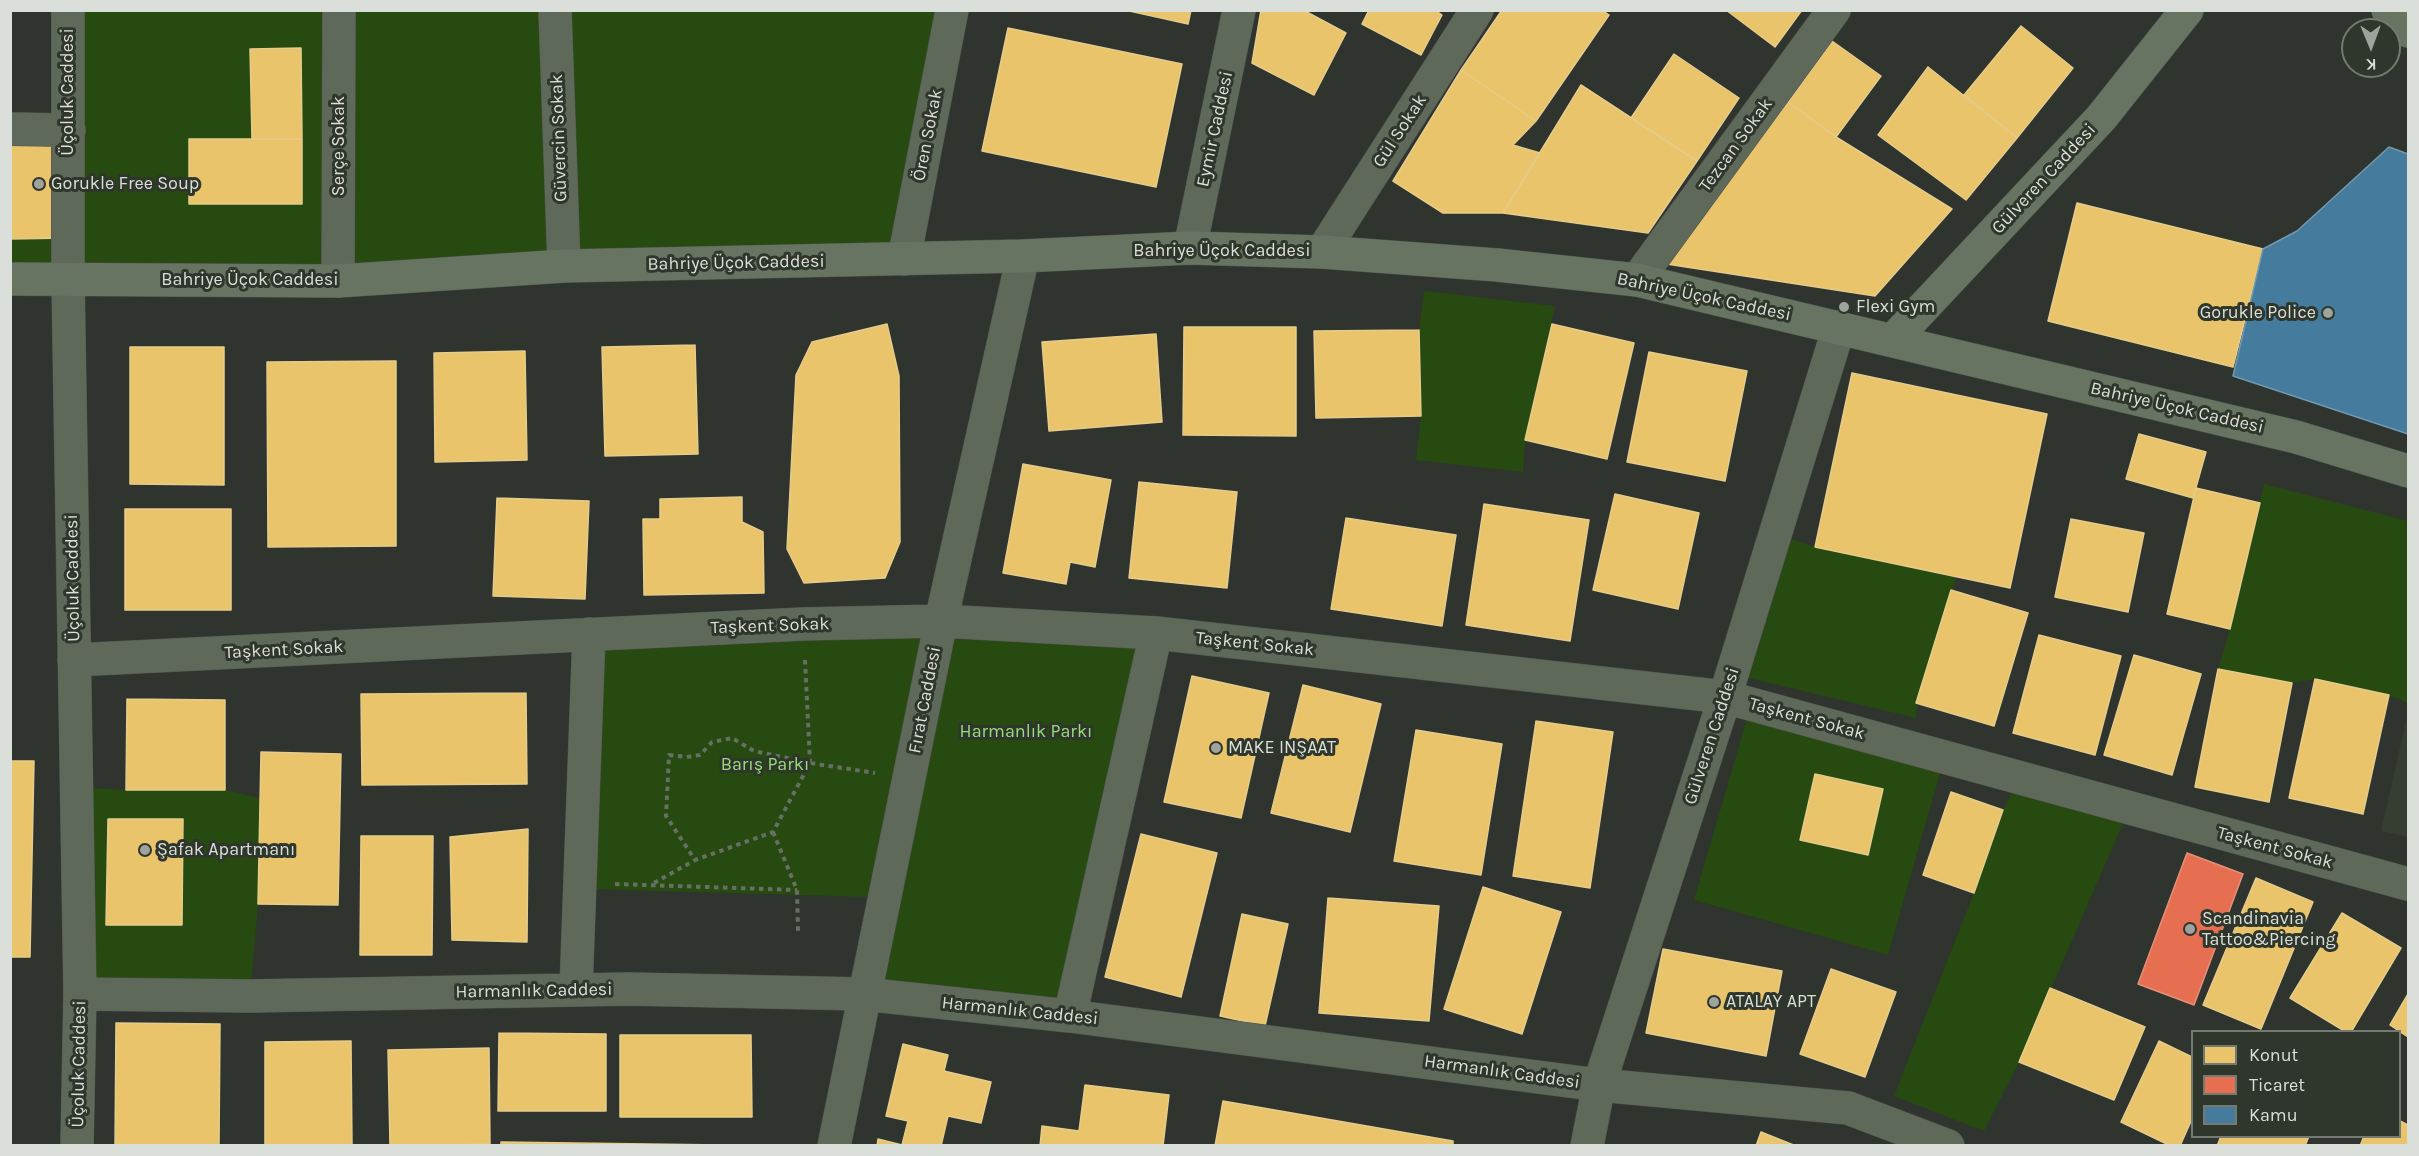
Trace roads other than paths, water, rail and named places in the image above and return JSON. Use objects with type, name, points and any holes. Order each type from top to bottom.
[{"type":"main road","name":"Gülveren Caddesi","points":[[1893,340],[2101,118],[2187,10]]},
{"type":"main road","points":[[2388,10],[2409,31]]},
{"type":"main road","name":"Bahriye Üçok Caddesi","points":[[10,279],[338,281],[564,266],[1023,256],[1190,248],[1322,252],[1497,265],[1637,280],[2296,437],[2409,471]]},
{"type":"street","name":"Üçoluk Caddesi","points":[[68,10],[68,279],[80,994],[77,1146]]},
{"type":"street","name":"Serçe Sokak","points":[[338,281],[339,10]]},
{"type":"street","name":"Güvercin Sokak","points":[[555,10],[564,266]]},
{"type":"street","name":"Ören Sokak","points":[[904,259],[952,10]]},
{"type":"street","name":"Eymir Caddesi","points":[[1190,248],[1239,10]]},
{"type":"street","name":"Gül Sokak","points":[[1322,252],[1477,10]]},
{"type":"street","name":"Tezcan Sokak","points":[[1637,280],[1834,10]]},
{"type":"street","points":[[10,129],[69,130]]},
{"type":"street","name":"Fırat Caddesi","points":[[834,1146],[940,621],[1023,256]]},
{"type":"street","name":"Gülveren Caddesi","points":[[1587,1146],[1599,1085],[1725,697],[1839,327]]},
{"type":"street","name":"Taşkent Sokak","points":[[74,660],[803,624],[940,621],[1156,633],[1725,697],[2409,884]]},
{"type":"street","points":[[1070,1016],[1156,633]]},
{"type":"street","points":[[576,990],[589,634]]},
{"type":"street","name":"Harmanlık Caddesi","points":[[80,994],[250,996],[576,990],[863,994],[1070,1016],[1599,1085],[1848,1108],[1948,1146]]},
{"type":"place","name":"Gorukle Free Soup","points":[[39,184]]},
{"type":"place","name":"Flexi Gym","points":[[1844,307]]},
{"type":"place","name":"Gorukle Police","points":[[2328,313]]},
{"type":"place","name":"MAKE INŞAAT","points":[[1216,748]]},
{"type":"place","name":"Şafak Apartmanı","points":[[145,850]]},
{"type":"place","name":"Scandinavia Tattoo&Piercing","points":[[2190,929]]},
{"type":"place","name":"ATALAY APT","points":[[1714,1002]]},
{"type":"park label","name":"Harmanlık Parkı","points":[[1026,732]]},
{"type":"park label","name":"Barış Parkı","points":[[765,765]]}]
